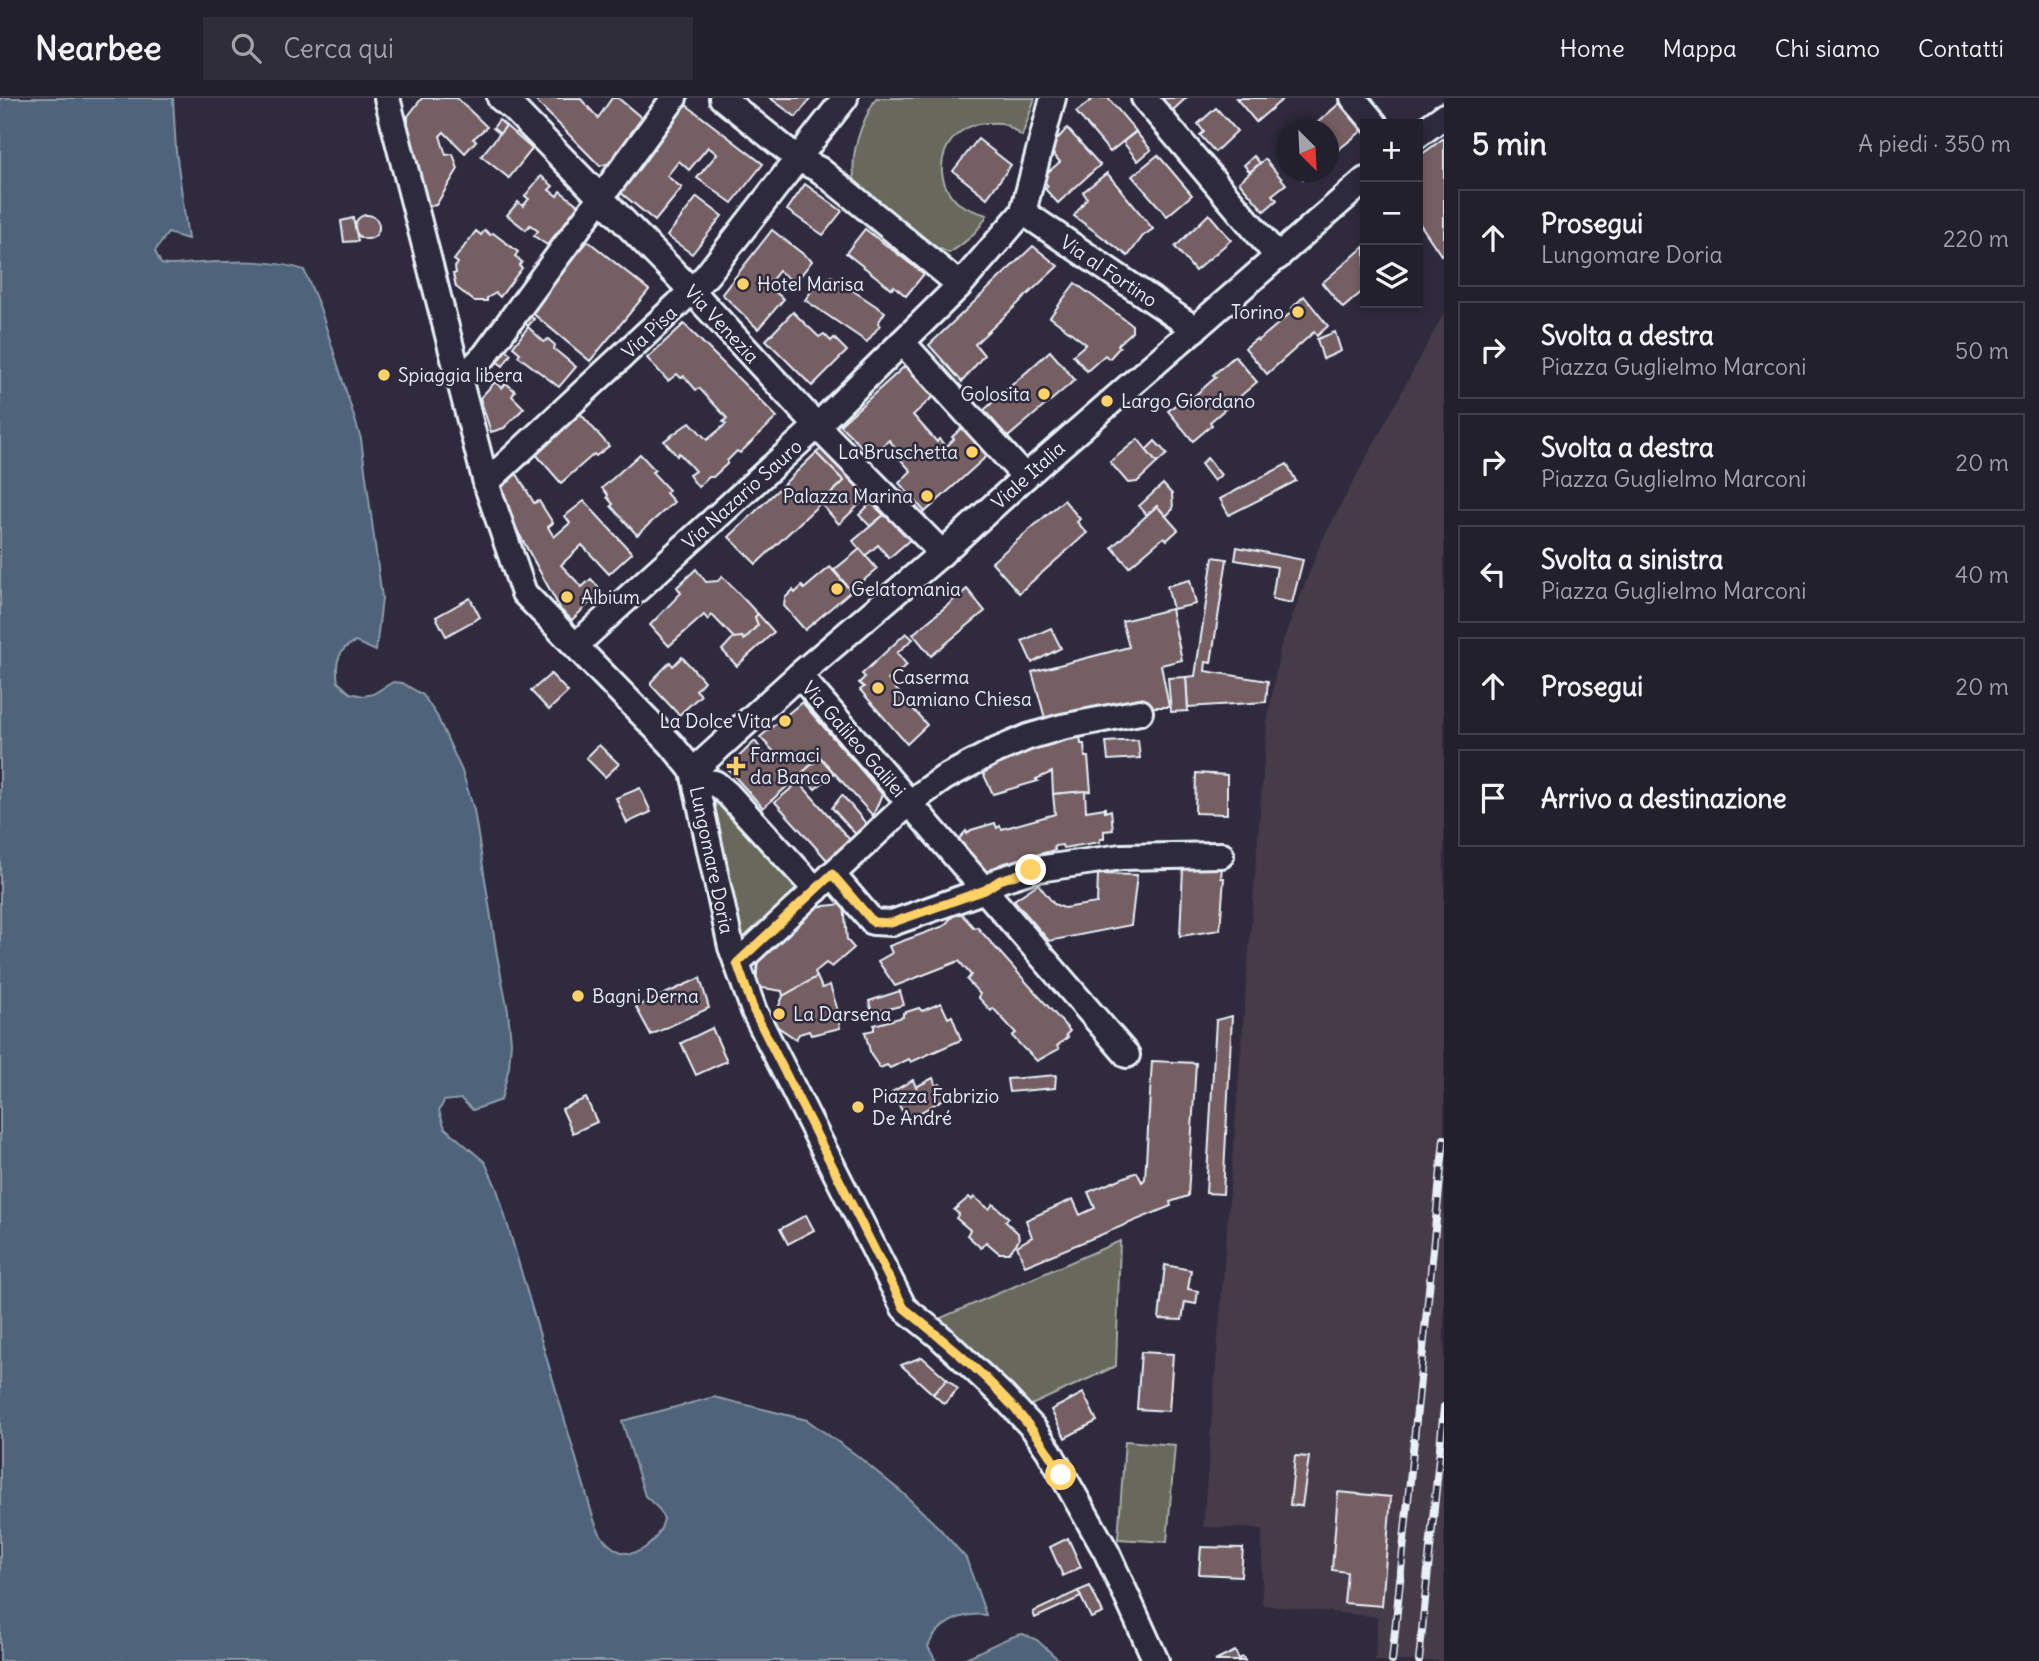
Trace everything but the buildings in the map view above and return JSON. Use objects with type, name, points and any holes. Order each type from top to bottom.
[{"type":"street","name":"Via Venezia","points":[[500,98],[601,196],[817,426],[942,553]]},
{"type":"street","points":[[460,381],[485,355],[674,98]]},
{"type":"street","points":[[722,98],[799,159],[820,170],[960,285]]},
{"type":"street","name":"Via Pisa","points":[[486,483],[707,275],[845,98]]},
{"type":"street","points":[[1023,212],[1053,98]]},
{"type":"street","points":[[1144,98],[1278,257]]},
{"type":"street","points":[[1353,98],[1371,119]]},
{"type":"street","points":[[391,102],[486,483],[524,593],[671,744],[694,776],[715,783],[824,882],[880,924],[891,923],[985,890],[1000,880],[1031,870],[1121,857],[1221,855]]},
{"type":"street","points":[[1423,131],[1444,116]]},
{"type":"street","name":"Viale Italia","points":[[694,776],[799,675],[942,553],[1025,477],[1363,182]]},
{"type":"street","name":"Via Nazario Sauro","points":[[576,645],[817,426],[960,285],[1023,212]]},
{"type":"street","name":"Via al Fortino","points":[[1023,212],[1195,330]]},
{"type":"street","points":[[902,342],[1025,477]]},
{"type":"street","name":"Via Galileo Galilei","points":[[799,675],[1127,1055]]},
{"type":"street","points":[[737,963],[909,803],[944,778],[1028,737],[1062,727],[1140,712]]},
{"type":"street","name":"Lungomare Doria","points":[[694,776],[731,947],[754,1011],[904,1308],[938,1335],[1004,1396],[1033,1428],[1107,1553],[1156,1661]]},
{"type":"shaded area","points":[[1444,313],[1444,1661],[1375,1661],[1377,1617],[1262,1605],[1262,1529],[1203,1527],[1267,723],[1280,648],[1321,542]]},
{"type":"green space","points":[[876,98],[1035,98],[1022,136],[1001,123],[987,123],[973,125],[951,141],[942,165],[948,190],[960,204],[987,215],[971,237],[949,253],[936,247],[855,183],[855,150]]},
{"type":"green space","points":[[718,798],[799,884],[798,890],[746,940],[740,937],[709,804]]},
{"type":"green space","points":[[1120,1241],[1116,1366],[1027,1407],[936,1320]]},
{"type":"green space","points":[[1125,1441],[1175,1445],[1167,1542],[1118,1539]]},
{"type":"water","points":[[0,98],[173,98],[176,151],[188,239],[168,233],[155,251],[161,264],[252,262],[291,266],[304,270],[320,308],[361,439],[382,598],[376,651],[356,642],[345,648],[337,663],[338,682],[350,693],[364,696],[373,694],[393,682],[402,683],[423,695],[437,716],[462,771],[474,810],[508,1011],[511,1042],[509,1067],[501,1100],[473,1110],[461,1099],[444,1101],[439,1111],[445,1128],[485,1162],[497,1189],[598,1530],[611,1546],[628,1553],[637,1552],[657,1536],[664,1519],[659,1509],[645,1496],[622,1421],[714,1397],[807,1420],[904,1494],[966,1558],[986,1615],[959,1618],[937,1632],[928,1647],[936,1661],[0,1661]]},
{"type":"water","points":[[1023,1634],[1037,1640],[1060,1661],[957,1661],[1008,1638]]},
{"type":"railway","points":[[1392,1661],[1444,1139]]},
{"type":"railway","points":[[1419,1661],[1444,1407]]},
{"type":"place","name":"Hotel Marisa","points":[[743,284]]},
{"type":"place","name":"Torino","points":[[1298,312]]},
{"type":"place","name":"Spiaggia libera","points":[[384,375]]},
{"type":"place","name":"Golosita","points":[[1044,394]]},
{"type":"place","name":"Largo Giordano","points":[[1107,401]]},
{"type":"place","name":"La Bruschetta","points":[[972,452]]},
{"type":"place","name":"Palazza Marina","points":[[927,496]]},
{"type":"place","name":"Gelatomania","points":[[837,589]]},
{"type":"place","name":"Albium","points":[[567,597]]},
{"type":"place","name":"Caserma Damiano Chiesa","points":[[878,688]]},
{"type":"place","name":"La Dolce Vita","points":[[785,721]]},
{"type":"place","name":"Farmaci da Banco","points":[[736,766]]},
{"type":"place","name":"Bagni Derna","points":[[578,996]]},
{"type":"place","name":"La Darsena","points":[[779,1014]]},
{"type":"place","name":"Piazza Fabrizio De André","points":[[858,1107]]},
{"type":"route","points":[[1031,870],[1000,880],[985,890],[891,923],[880,924],[867,916],[832,874],[737,963],[754,1011],[904,1308],[938,1335],[1004,1396],[1033,1428],[1061,1475]]}]
